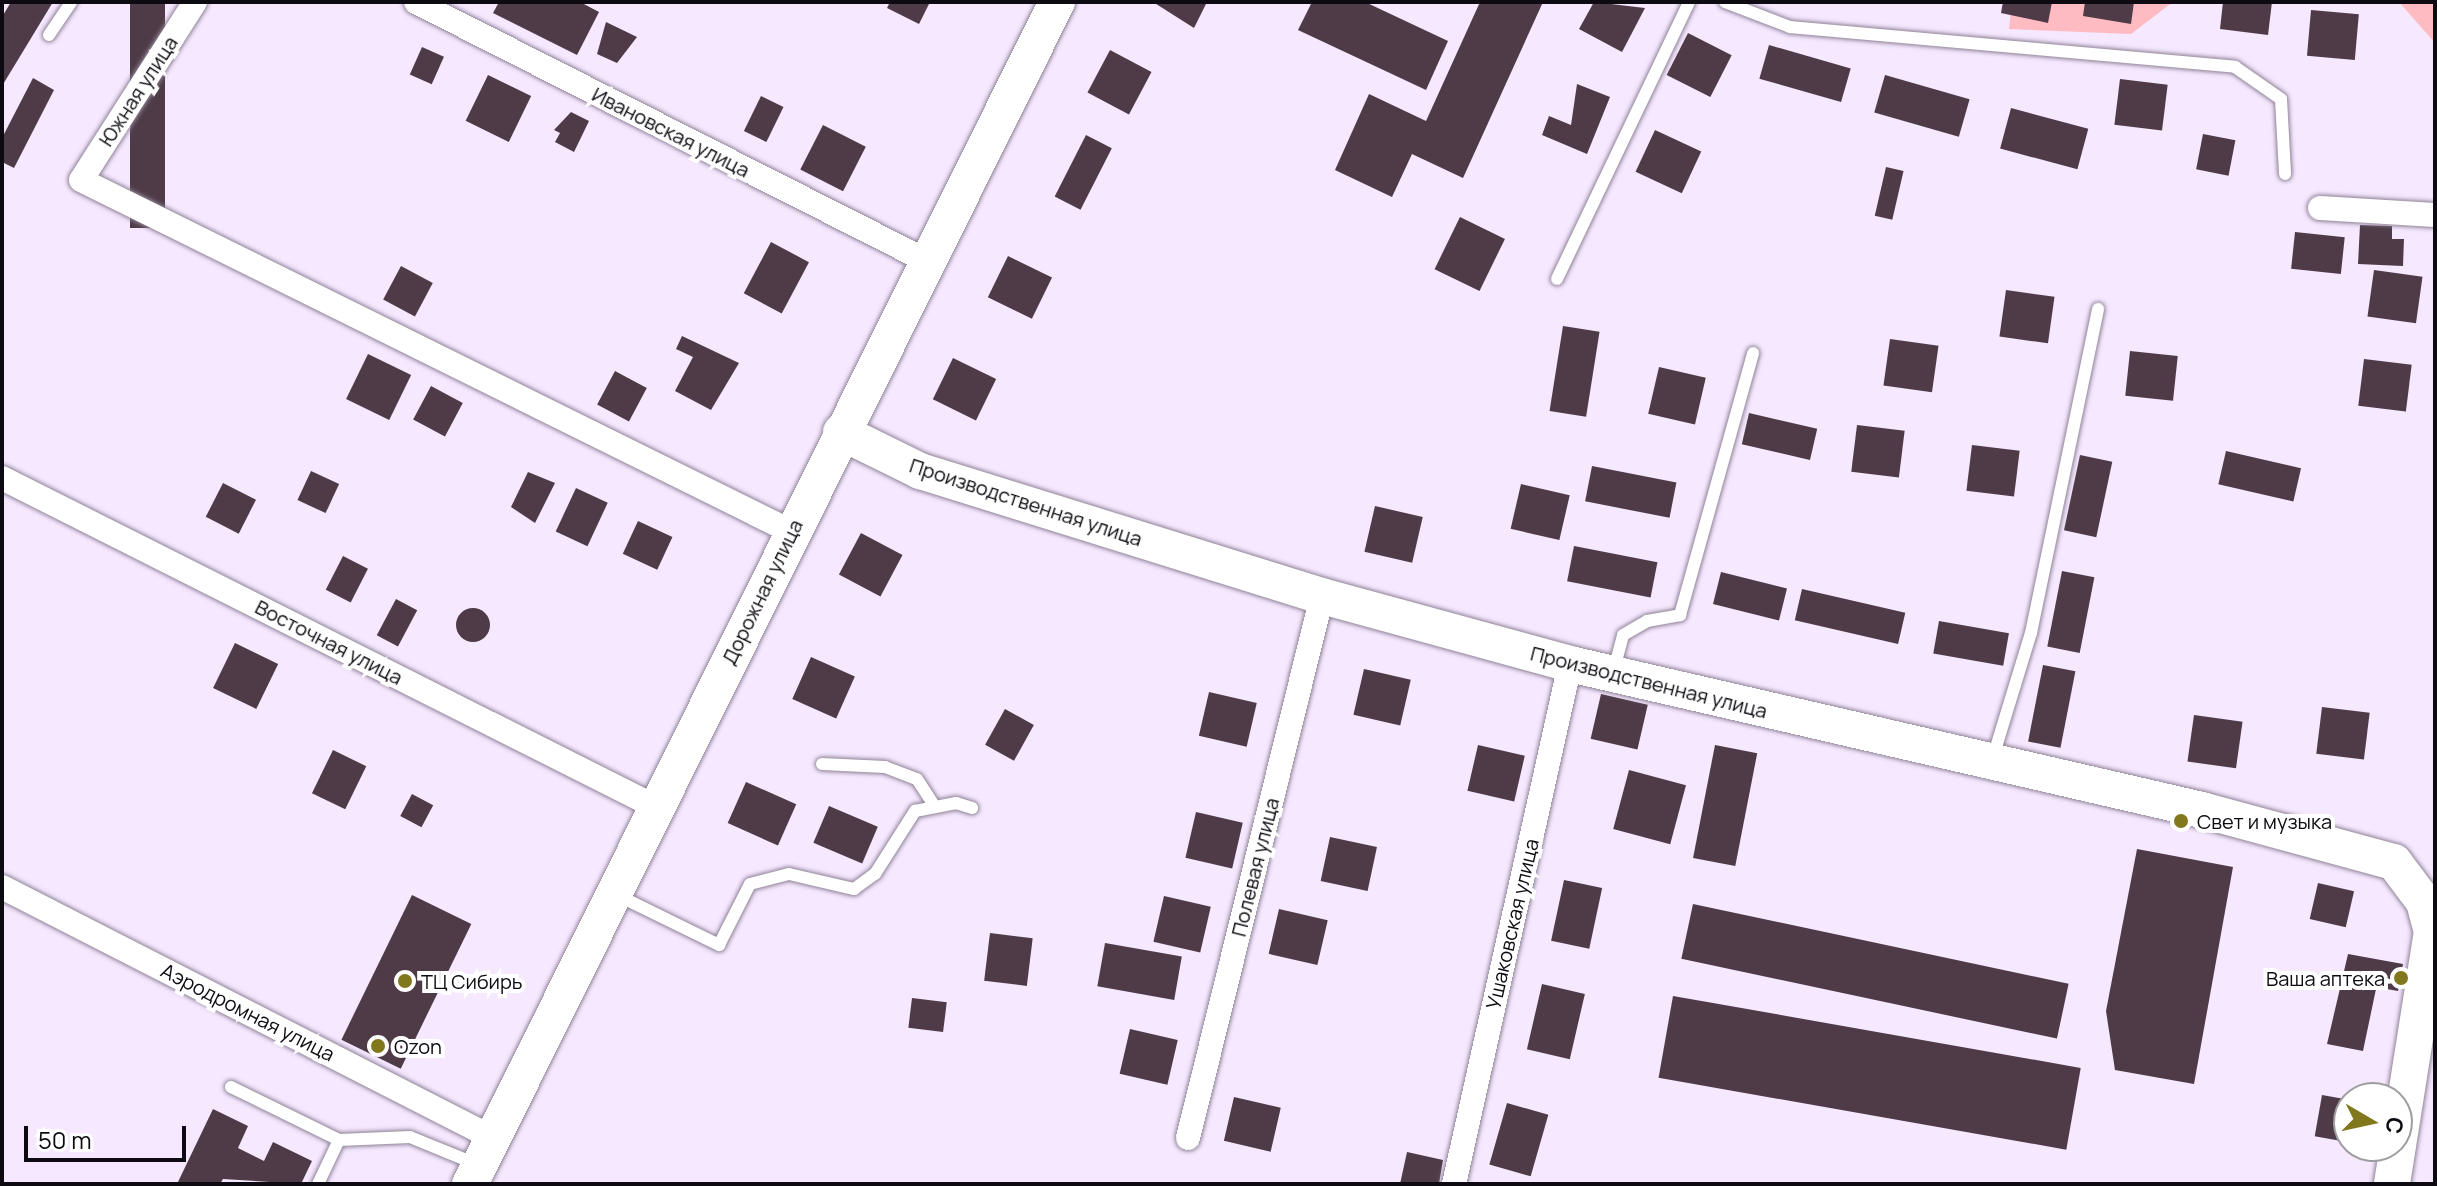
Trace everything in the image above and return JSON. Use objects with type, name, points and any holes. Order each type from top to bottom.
[{"type":"street","name":"Южная улица","points":[[195,2],[81,180],[799,518]]},
{"type":"street","name":"Ивановская улица","points":[[416,2],[927,261]]},
{"type":"street","name":"Дорожная улица","points":[[481,1163],[1057,2]]},
{"type":"street","points":[[2320,208],[2435,215]]},
{"type":"street","points":[[867,380],[878,433],[920,471]]},
{"type":"street","name":"Производственная улица","points":[[841,432],[920,471],[1322,596],[1570,664],[2372,854],[2410,878],[2434,926]]},
{"type":"street","points":[[799,518],[846,470],[870,466],[920,471]]},
{"type":"street","name":"Восточная улица","points":[[2,478],[656,807]]},
{"type":"street","name":"Полевая улица","points":[[1188,1138],[1322,596]]},
{"type":"street","name":"Ушаковская улица","points":[[1454,1184],[1570,664]]},
{"type":"street","name":"Аэродромная улица","points":[[2,887],[481,1163]]},
{"type":"street","points":[[2392,1184],[2432,973],[2434,926]]},
{"type":"lane","points":[[49,35],[71,2]]},
{"type":"lane","points":[[1557,279],[1689,2]]},
{"type":"lane","points":[[1725,2],[1790,27],[2235,67],[2281,99],[2285,174]]},
{"type":"lane","points":[[1992,763],[2031,633],[2098,309]]},
{"type":"lane","points":[[1613,674],[1623,635],[1647,621],[1680,615],[1753,353]]},
{"type":"lane","points":[[822,764],[885,767],[917,779],[933,804]]},
{"type":"lane","points":[[614,894],[719,945],[750,884],[789,874],[854,889],[875,874],[901,826],[933,804],[972,808]]},
{"type":"lane","points":[[231,1087],[274,1111],[339,1140],[410,1137],[481,1163]]},
{"type":"lane","points":[[318,1184],[339,1140]]},
{"type":"shaded area","points":[[2012,2],[2173,2],[2131,34],[2009,29]]},
{"type":"shaded area","points":[[2399,2],[2435,2],[2435,43]]},
{"type":"building","points":[[11,2],[53,2],[2,86],[2,17]]},
{"type":"building","points":[[130,2],[165,2],[165,228],[130,228]]},
{"type":"building","points":[[499,2],[580,2],[599,12],[577,55],[493,13]]},
{"type":"building","points":[[890,2],[930,2],[919,24],[887,8]]},
{"type":"building","points":[[1153,2],[1207,2],[1194,28]]},
{"type":"building","points":[[1312,2],[1365,2],[1448,41],[1426,90],[1298,30]]},
{"type":"building","points":[[1480,2],[1543,2],[1463,178],[1412,154],[1392,197],[1335,170],[1369,94],[1426,121]]},
{"type":"building","points":[[1594,2],[1645,8],[1622,52],[1579,29]]},
{"type":"building","points":[[2003,2],[2052,2],[2048,23],[2001,13]]},
{"type":"building","points":[[2085,2],[2134,2],[2131,24],[2083,16]]},
{"type":"building","points":[[2223,2],[2272,2],[2268,35],[2220,29]]},
{"type":"building","points":[[2311,10],[2359,14],[2355,60],[2307,56]]},
{"type":"building","points":[[606,22],[637,37],[617,63],[597,54]]},
{"type":"building","points":[[1688,33],[1732,55],[1710,97],[1667,75]]},
{"type":"building","points":[[1769,45],[1851,68],[1841,102],[1759,79]]},
{"type":"building","points":[[422,47],[444,57],[432,84],[410,74]]},
{"type":"building","points":[[1110,50],[1151,72],[1129,114],[1087,92]]},
{"type":"building","points":[[488,75],[531,96],[509,142],[466,121]]},
{"type":"building","points":[[1885,75],[1970,99],[1959,137],[1874,112]]},
{"type":"building","points":[[33,78],[54,90],[14,168],[2,162],[2,138]]},
{"type":"building","points":[[2120,79],[2168,85],[2162,131],[2114,125]]},
{"type":"building","points":[[1577,84],[1610,97],[1587,154],[1542,135],[1549,116],[1571,125]]},
{"type":"building","points":[[761,96],[783,107],[766,142],[744,131]]},
{"type":"building","points":[[2011,108],[2088,129],[2077,169],[2000,149]]},
{"type":"building","points":[[571,112],[589,121],[574,152],[555,142],[560,133],[554,130]]},
{"type":"building","points":[[823,125],[866,147],[843,191],[800,170]]},
{"type":"building","points":[[1655,130],[1701,152],[1682,193],[1636,172]]},
{"type":"building","points":[[2203,134],[2235,140],[2229,176],[2196,169]]},
{"type":"building","points":[[1086,135],[1112,148],[1081,210],[1055,196]]},
{"type":"building","points":[[1886,167],[1904,171],[1892,220],[1875,216]]},
{"type":"building","points":[[1460,217],[1505,239],[1480,291],[1435,269]]},
{"type":"building","points":[[2360,225],[2392,226],[2392,239],[2404,239],[2403,266],[2358,264]]},
{"type":"building","points":[[2295,232],[2345,237],[2341,274],[2291,269]]},
{"type":"building","points":[[771,242],[809,262],[782,313],[744,293]]},
{"type":"building","points":[[1008,256],[1052,277],[1032,319],[988,297]]},
{"type":"building","points":[[401,266],[433,283],[415,316],[383,300]]},
{"type":"building","points":[[2374,270],[2423,277],[2416,323],[2367,317]]},
{"type":"building","points":[[2006,290],[2055,297],[2048,343],[1999,337]]},
{"type":"building","points":[[1563,326],[1600,332],[1586,417],[1550,411]]},
{"type":"building","points":[[682,336],[739,363],[711,410],[675,391],[693,357],[676,349]]},
{"type":"building","points":[[1890,339],[1939,346],[1932,392],[1883,386]]},
{"type":"building","points":[[2130,351],[2178,356],[2173,401],[2125,396]]},
{"type":"building","points":[[368,354],[411,375],[389,420],[346,399]]},
{"type":"building","points":[[953,358],[996,379],[976,420],[933,399]]},
{"type":"building","points":[[2364,359],[2412,365],[2406,411],[2358,406]]},
{"type":"building","points":[[1659,367],[1706,378],[1695,425],[1648,414]]},
{"type":"building","points":[[615,371],[647,388],[629,421],[597,405]]},
{"type":"building","points":[[431,386],[463,403],[445,436],[413,420]]},
{"type":"building","points":[[1749,413],[1817,429],[1810,460],[1742,444]]},
{"type":"building","points":[[1857,425],[1905,431],[1899,477],[1851,472]]},
{"type":"building","points":[[1972,445],[2020,451],[2014,497],[1966,491]]},
{"type":"building","points":[[2226,451],[2301,468],[2293,501],[2218,484]]},
{"type":"building","points":[[2080,455],[2112,462],[2096,537],[2064,530]]},
{"type":"building","points":[[1592,466],[1676,482],[1670,518],[1585,501]]},
{"type":"building","points":[[311,471],[339,484],[326,513],[297,500]]},
{"type":"building","points":[[528,472],[555,483],[535,523],[511,507]]},
{"type":"building","points":[[223,483],[256,500],[239,534],[206,517]]},
{"type":"building","points":[[1521,484],[1570,495],[1559,540],[1511,529]]},
{"type":"building","points":[[576,488],[608,503],[587,546],[556,532]]},
{"type":"building","points":[[1375,506],[1423,517],[1412,563],[1364,552]]},
{"type":"building","points":[[638,521],[672,537],[657,570],[623,554]]},
{"type":"building","points":[[861,533],[902,555],[880,597],[839,574]]},
{"type":"building","points":[[1574,546],[1657,562],[1651,598],[1567,581]]},
{"type":"building","points":[[343,556],[368,569],[351,603],[326,590]]},
{"type":"building","points":[[2062,571],[2094,577],[2080,653],[2047,647]]},
{"type":"building","points":[[1721,572],[1787,588],[1779,620],[1713,604]]},
{"type":"building","points":[[1802,589],[1905,613],[1898,644],[1795,620]]},
{"type":"building","points":[[396,599],[417,610],[398,646],[377,635]]},
{"type":"building","points":[[473,608],[485,613],[490,625],[485,637],[473,642],[461,637],[456,625],[461,613]]},
{"type":"building","points":[[1939,621],[2009,633],[2003,666],[1933,653]]},
{"type":"building","points":[[235,643],[278,664],[256,709],[213,688]]},
{"type":"building","points":[[811,657],[855,677],[836,719],[792,699]]},
{"type":"building","points":[[2043,665],[2075,671],[2061,748],[2028,742]]},
{"type":"building","points":[[1364,669],[1411,680],[1400,726],[1353,715]]},
{"type":"building","points":[[1209,692],[1257,703],[1247,747],[1199,736]]},
{"type":"building","points":[[1601,694],[1648,705],[1637,750],[1591,739]]},
{"type":"building","points":[[2322,707],[2370,713],[2364,759],[2316,754]]},
{"type":"building","points":[[1005,709],[1034,725],[1014,761],[985,745]]},
{"type":"building","points":[[2194,715],[2243,722],[2236,768],[2187,762]]},
{"type":"building","points":[[1478,745],[1525,756],[1514,802],[1467,791]]},
{"type":"building","points":[[1715,745],[1757,753],[1735,866],[1693,858]]},
{"type":"building","points":[[333,750],[366,766],[345,809],[312,793]]},
{"type":"building","points":[[1629,770],[1686,785],[1670,844],[1613,829]]},
{"type":"building","points":[[746,782],[796,804],[778,845],[728,823]]},
{"type":"building","points":[[412,794],[433,805],[421,827],[400,816]]},
{"type":"building","points":[[829,806],[878,827],[862,864],[813,843]]},
{"type":"building","points":[[1196,812],[1243,823],[1232,869],[1185,858]]},
{"type":"building","points":[[1330,837],[1377,847],[1368,891],[1321,881]]},
{"type":"building","points":[[2137,849],[2233,867],[2194,1084],[2115,1070],[2106,1011]]},
{"type":"building","points":[[1564,880],[1602,888],[1589,949],[1551,941]]},
{"type":"building","points":[[2318,883],[2354,891],[2346,927],[2310,919]]},
{"type":"building","name":"ТЦ Сибирь","points":[[412,895],[471,924],[401,1069],[341,1040]]},
{"type":"building","points":[[1164,896],[1211,907],[1200,953],[1153,942]]},
{"type":"building","points":[[1693,904],[2069,984],[2057,1039],[1681,959]]},
{"type":"building","points":[[1279,909],[1328,920],[1317,965],[1269,954]]},
{"type":"building","points":[[990,933],[1033,938],[1027,986],[984,981]]},
{"type":"building","points":[[1105,943],[1182,957],[1174,1000],[1097,986]]},
{"type":"building","points":[[2348,954],[2403,964],[2398,991],[2364,985],[2376,989],[2363,1051],[2327,1044]]},
{"type":"building","points":[[1542,984],[1585,994],[1570,1059],[1527,1049]]},
{"type":"building","points":[[1673,996],[2081,1068],[2066,1150],[1659,1078]]},
{"type":"building","points":[[912,998],[947,1002],[943,1032],[908,1028]]},
{"type":"building","points":[[1130,1029],[1178,1040],[1167,1085],[1120,1074]]},
{"type":"building","points":[[2322,1095],[2333,1097],[2333,1140],[2315,1136]]},
{"type":"building","points":[[1234,1097],[1281,1108],[1271,1152],[1224,1141]]},
{"type":"building","points":[[1507,1103],[1548,1115],[1531,1176],[1489,1165]]},
{"type":"building","points":[[213,1109],[248,1126],[238,1148],[264,1161],[273,1142],[312,1161],[301,1184],[223,1179],[220,1184],[177,1184]]},
{"type":"building","points":[[1407,1152],[1443,1160],[1439,1184],[1400,1184]]},
{"type":"place","name":"Свет и музыка","points":[[2181,821]]},
{"type":"place","name":"Ваша аптека","points":[[2401,978]]},
{"type":"place","name":"ТЦ Сибирь","points":[[405,981]]},
{"type":"place","name":"Ozon","points":[[378,1046]]}]
